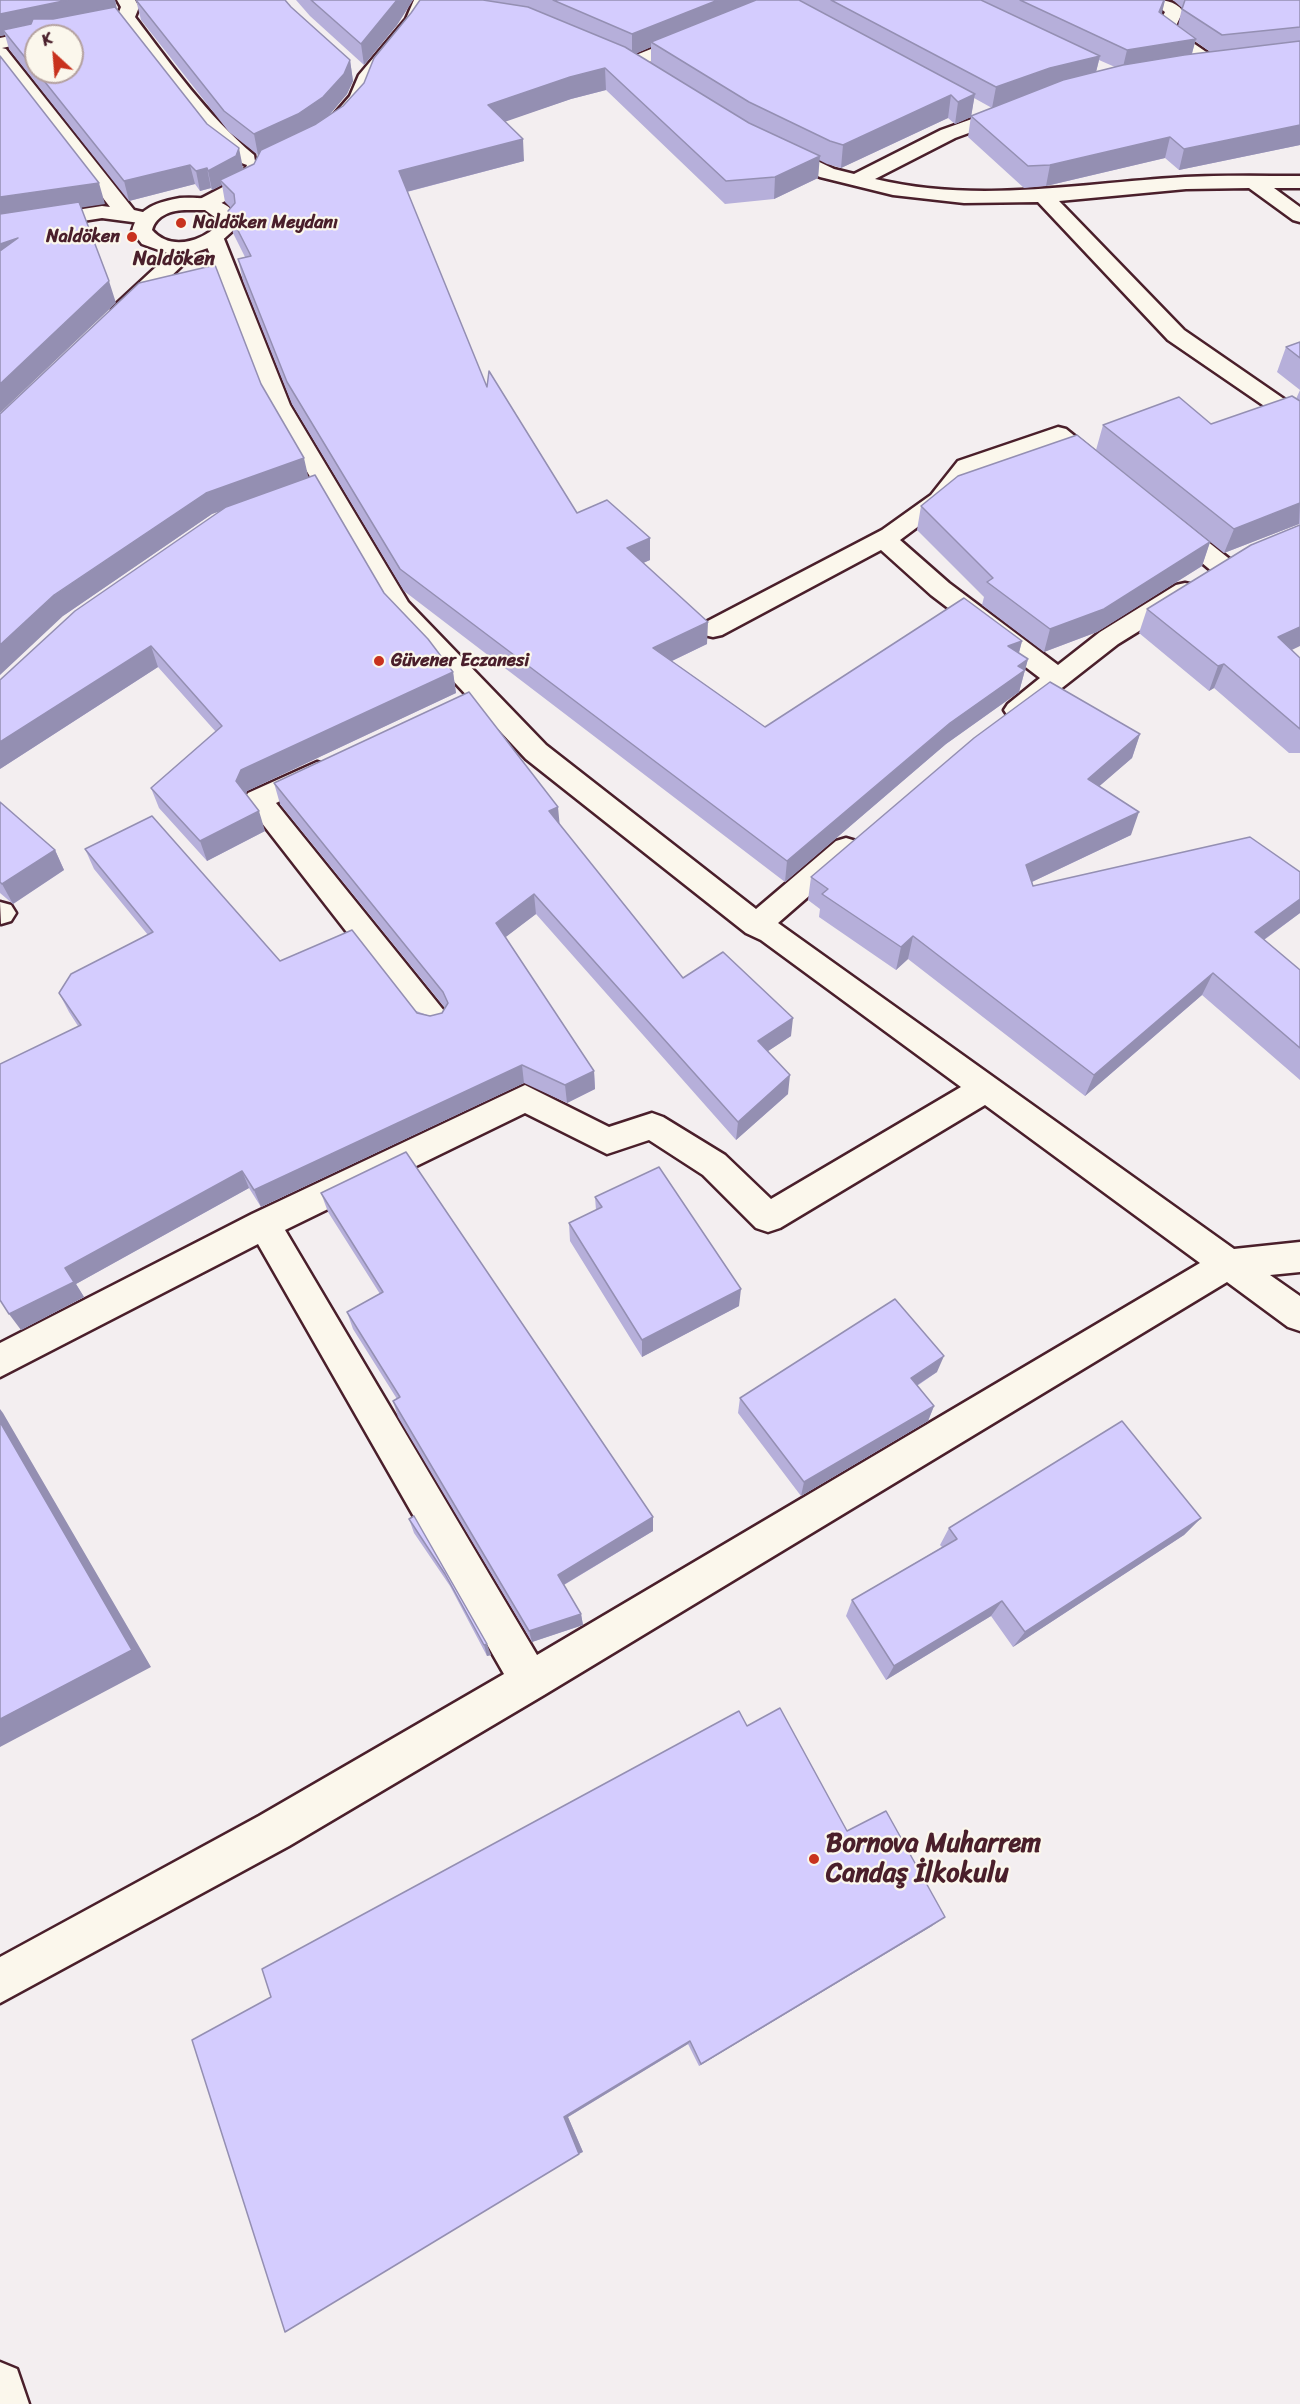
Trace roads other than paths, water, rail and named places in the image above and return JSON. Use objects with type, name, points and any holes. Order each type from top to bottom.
[{"type":"street","points":[[329,127],[345,115],[359,98],[364,79],[414,20],[423,0]]},
{"type":"street","points":[[1159,0],[1174,11],[1164,31],[1212,64]]},
{"type":"street","points":[[122,12],[148,12]]},
{"type":"street","points":[[122,12],[220,138],[255,166]]},
{"type":"street","points":[[632,63],[704,33]]},
{"type":"street","points":[[0,43],[24,38]]},
{"type":"street","points":[[0,53],[137,216],[142,231],[153,243],[175,248],[201,243],[223,233],[228,219],[216,207],[206,204],[167,207],[137,216],[102,212],[0,228]]},
{"type":"street","points":[[610,54],[632,63],[651,75]]},
{"type":"street","points":[[1178,67],[1234,61]]},
{"type":"street","points":[[349,65],[364,79]]},
{"type":"street","points":[[857,180],[948,134],[1033,103]]},
{"type":"street","points":[[972,107],[992,118]]},
{"type":"street","points":[[766,144],[827,173],[893,189],[964,196],[1043,196],[1186,183],[1300,182]]},
{"type":"street","points":[[206,204],[250,180],[255,166],[276,157]]},
{"type":"street","points":[[1253,182],[1300,216]]},
{"type":"street","points":[[1043,196],[1176,335],[1300,420]]},
{"type":"street","points":[[111,321],[201,243]]},
{"type":"street","points":[[201,243],[279,405],[314,488],[399,607],[471,699],[756,925],[771,932],[1300,1316]]},
{"type":"street","points":[[713,629],[883,539],[939,500],[966,466],[1058,434],[1122,485]]},
{"type":"street","points":[[994,726],[1059,679],[1109,638],[1232,562],[1159,515]]},
{"type":"street","points":[[883,539],[940,589],[1059,679]]},
{"type":"street","points":[[343,760],[258,800],[434,1021]]},
{"type":"street","points":[[756,925],[861,835]]},
{"type":"street","points":[[0,1361],[264,1224],[525,1098],[607,1141],[652,1126],[714,1165],[768,1218],[985,1089]]},
{"type":"street","points":[[264,1224],[530,1681]]},
{"type":"street","points":[[0,1982],[273,1831],[530,1681],[1228,1264],[1300,1257]]},
{"type":"street","points":[[0,2386],[5,2404]]},
{"type":"place","name":"Naldöken Meydanı","points":[[181,223]]},
{"type":"place","name":"Naldöken","points":[[132,237]]},
{"type":"place","name":"Güvener Eczanesi","points":[[379,661]]},
{"type":"place","name":"Bornova Muharrem Candaş İlkokulu","points":[[814,1859]]},
{"type":"district","name":"Naldöken","points":[[174,260]]}]
